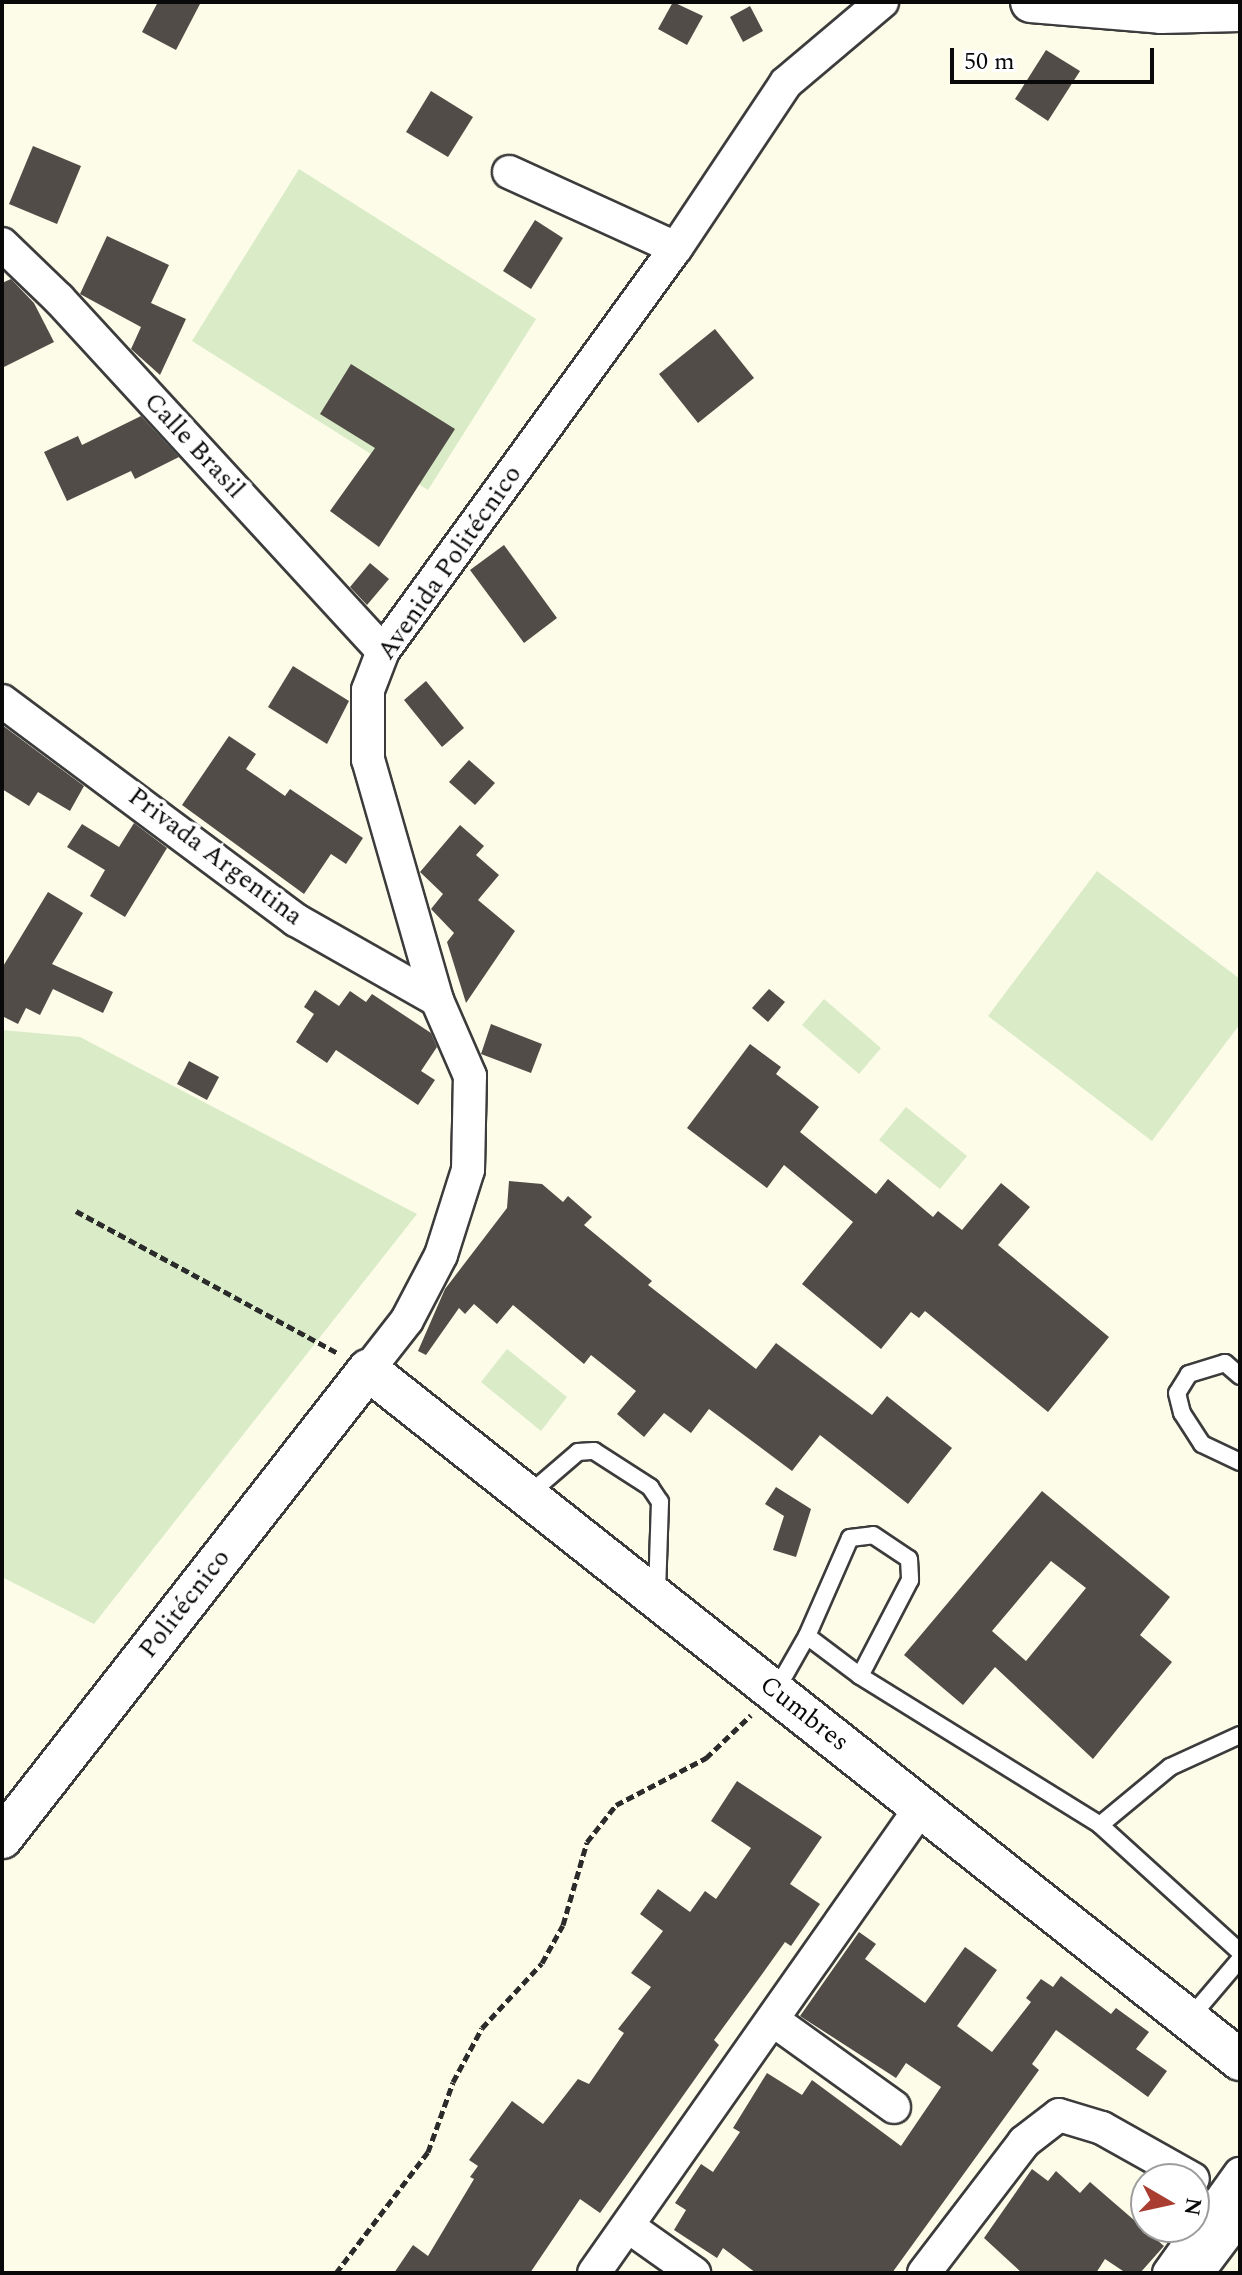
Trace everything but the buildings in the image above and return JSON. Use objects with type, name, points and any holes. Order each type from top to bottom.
[{"type":"street","name":"Avenida Politécnico","points":[[368,1370],[407,1320],[441,1255],[468,1170],[470,1076],[437,1000],[368,760],[368,690],[383,651],[676,248],[786,83],[882,2]]},
{"type":"street","points":[[1031,2],[1161,13],[1240,11]]},
{"type":"street","points":[[509,172],[676,248]]},
{"type":"street","name":"Calle Brasil","points":[[2,244],[59,299],[383,651]]},
{"type":"street","name":"Privada Argentina","points":[[2,701],[296,920],[437,1000]]},
{"type":"street","name":"Cumbres","points":[[368,1370],[1240,2060]]},
{"type":"street","name":"Politécnico","points":[[2,1838],[368,1370]]},
{"type":"street","points":[[594,2273],[922,1806]]},
{"type":"street","points":[[773,2020],[894,2107]]},
{"type":"street","points":[[933,2270],[1024,2142],[1059,2115],[1102,2128],[1164,2163]]},
{"type":"street","points":[[1197,2273],[1233,2212],[1240,2174]]},
{"type":"street","points":[[1210,2193],[1233,2212]]},
{"type":"street","points":[[1169,2273],[1233,2212]]},
{"type":"street","points":[[629,2227],[694,2273]]},
{"type":"lane","points":[[1240,1376],[1225,1363],[1189,1374],[1177,1393],[1182,1413],[1202,1444],[1240,1462]]},
{"type":"lane","points":[[527,1496],[578,1452],[594,1451],[650,1487],[660,1502],[657,1598]]},
{"type":"lane","points":[[775,1692],[807,1636],[850,1538],[873,1535],[909,1559],[910,1580],[860,1676]]},
{"type":"lane","points":[[807,1636],[860,1676],[1100,1825],[1240,1952]]},
{"type":"lane","points":[[1100,1825],[1170,1767],[1240,1735]]},
{"type":"lane","points":[[1189,2019],[1240,1959]]},
{"type":"path","points":[[76,1211],[368,1370]]},
{"type":"path","points":[[336,2273],[428,2152],[453,2082],[482,2028],[542,1963],[563,1925],[587,1842],[616,1805],[706,1758],[775,1692]]},
{"type":"green space","points":[[299,169],[536,319],[428,490],[192,341]]},
{"type":"green space","points":[[1097,871],[1240,979],[1240,1024],[1152,1141],[988,1016]]},
{"type":"green space","points":[[824,999],[881,1048],[859,1074],[802,1025]]},
{"type":"green space","points":[[2,1030],[80,1037],[417,1214],[94,1624],[2,1577]]},
{"type":"green space","points":[[906,1107],[967,1156],[940,1189],[879,1140]]},
{"type":"green space","points":[[507,1349],[567,1397],[541,1431],[481,1382]]}]
